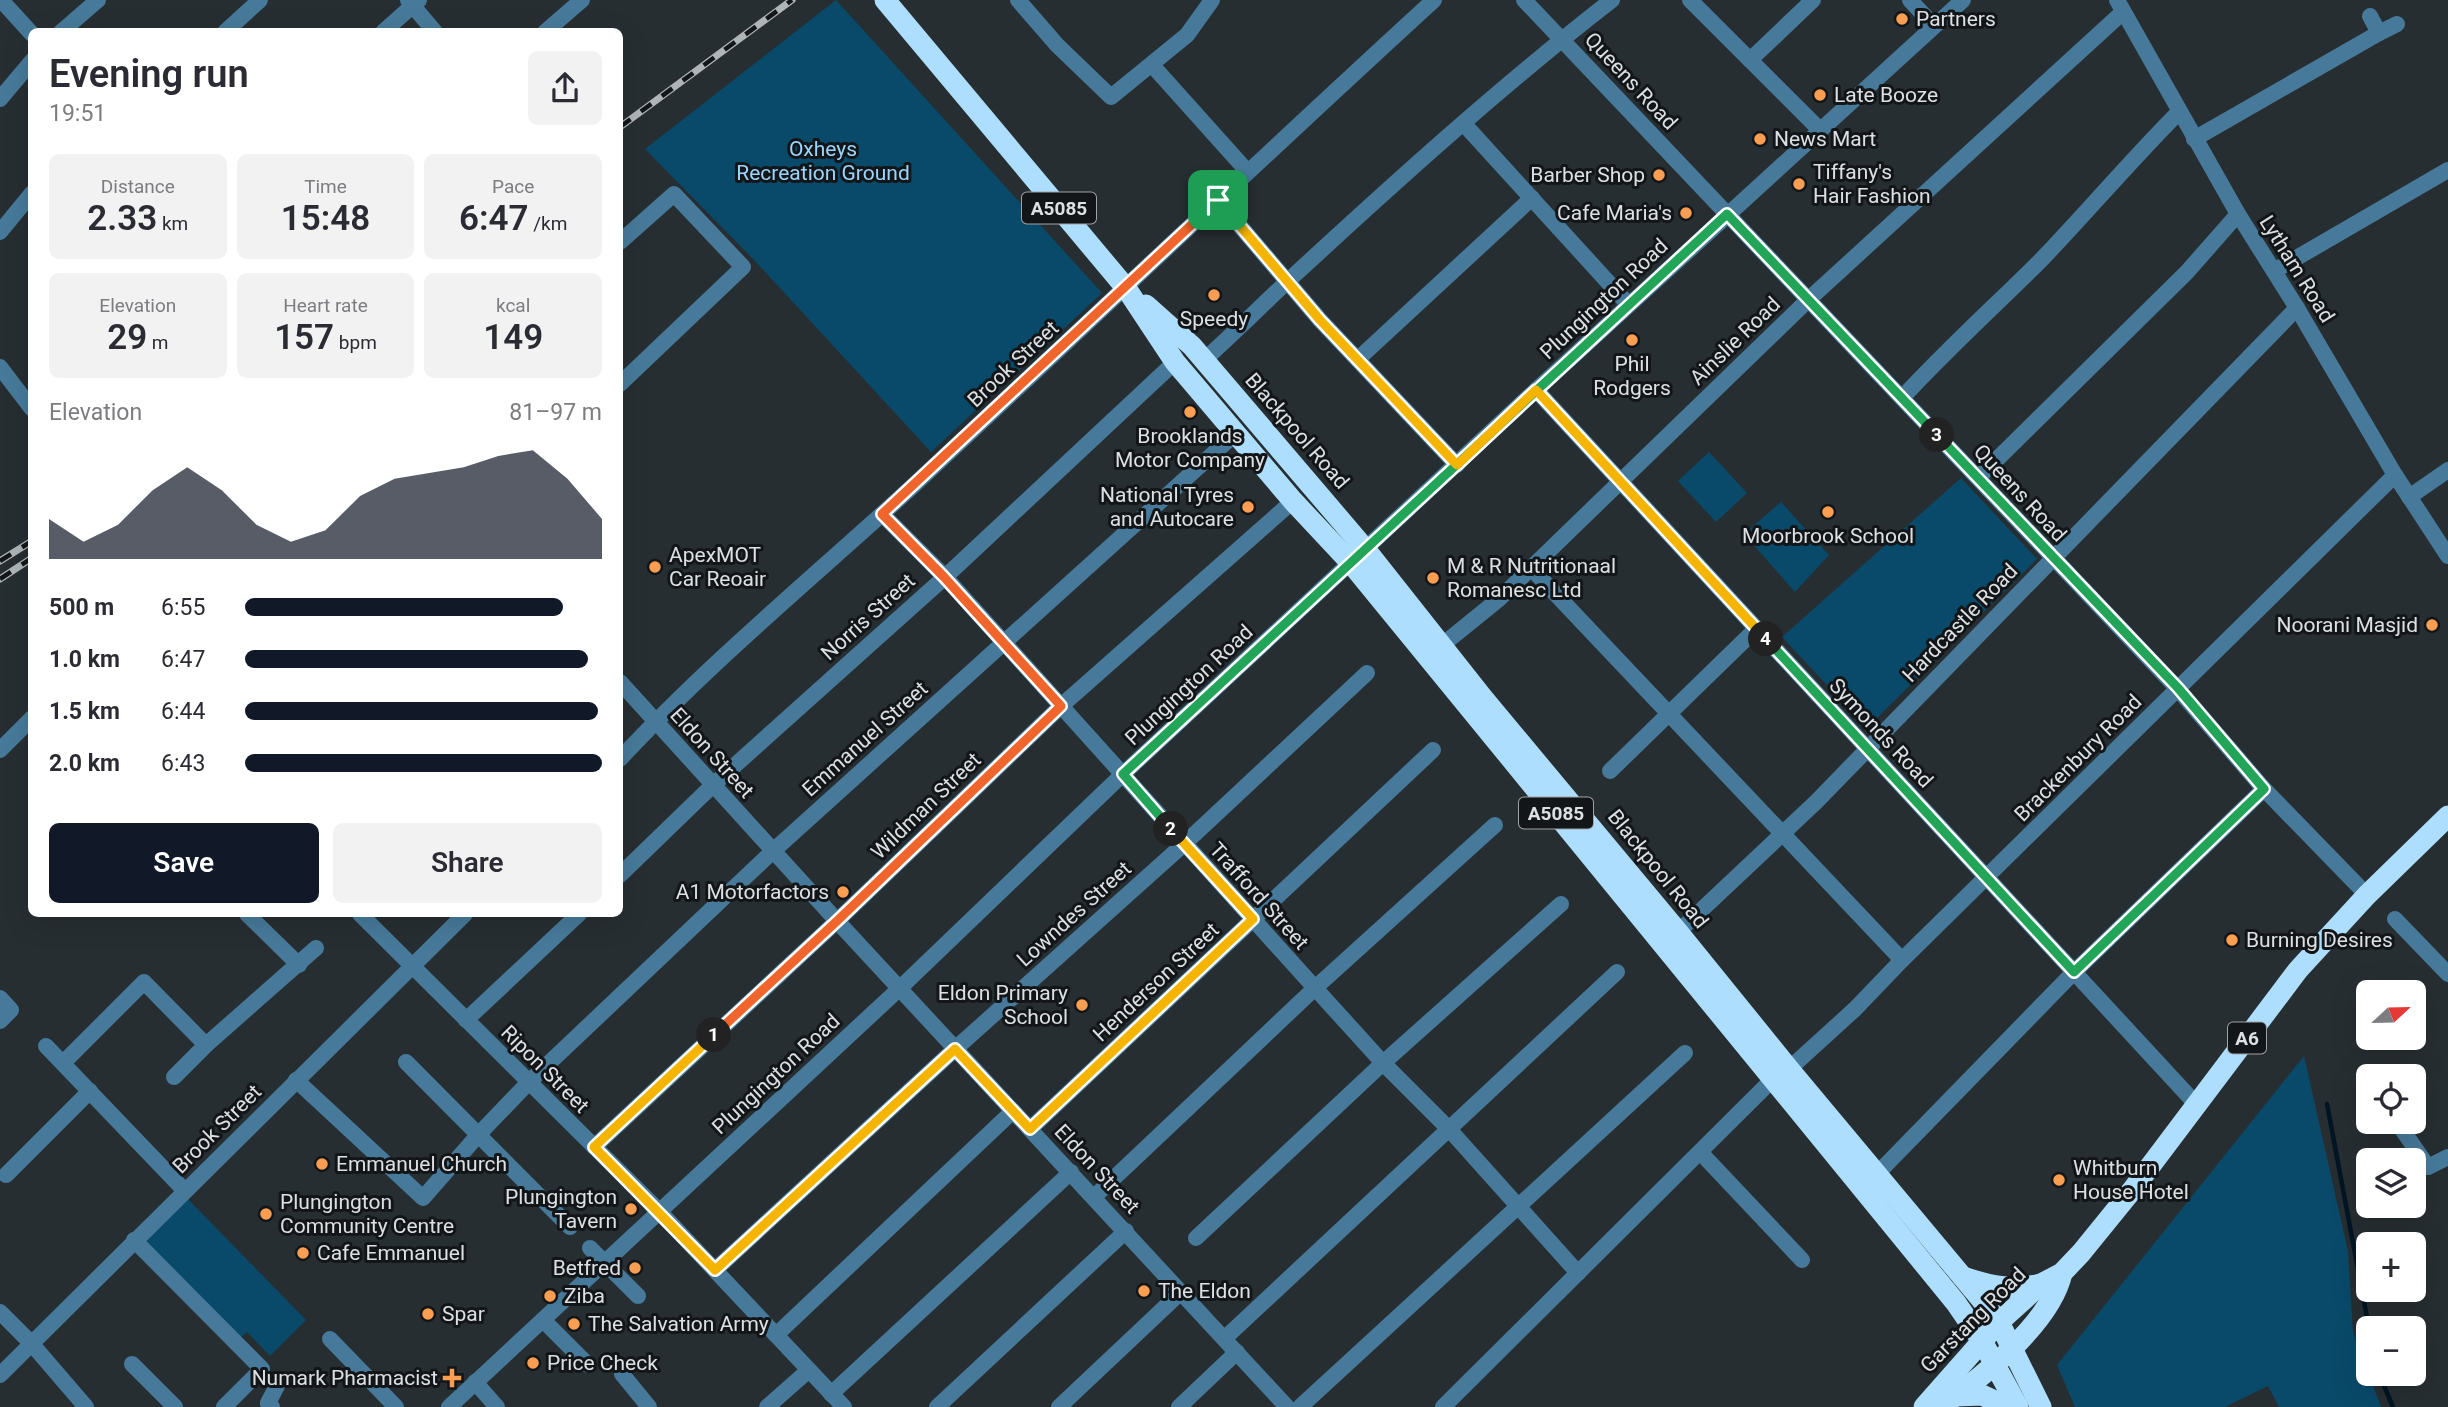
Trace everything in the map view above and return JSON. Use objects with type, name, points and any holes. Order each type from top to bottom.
[{"type":"highway","name":"Blackpool Road","points":[[885,0],[1126,288],[1175,362],[1235,434],[1293,501],[1359,557],[1441,646],[1678,932],[1781,1074],[1956,1303],[1982,1341],[2018,1407]]},
{"type":"highway","name":"Blackpool Road","points":[[1126,288],[1192,346],[1204,360],[1359,557],[1781,1074],[1877,1174],[1963,1277],[1999,1322],[2041,1407]]},
{"type":"highway","name":"Garstang Road","points":[[1924,1407],[1999,1322],[2040,1284],[2062,1273],[2133,1189],[2298,970],[2367,895],[2448,816]]},
{"type":"highway","name":"Garstang Road","points":[[1948,1402],[2012,1348],[2050,1301],[2059,1287],[2062,1273]]},
{"type":"highway","name":"A6","points":[[1963,1277],[2005,1288],[2022,1289],[2040,1284]]},
{"type":"highway","name":"A6","points":[[1948,1402],[1982,1395],[2008,1407]]},
{"type":"street","points":[[1,0],[28,30]]},
{"type":"street","points":[[66,28],[98,0]]},
{"type":"street","points":[[229,28],[260,0]]},
{"type":"street","points":[[550,28],[582,0]]},
{"type":"street","points":[[1018,0],[1057,45],[1111,97],[1187,35],[1212,0]]},
{"type":"street","name":"Brook Street","points":[[623,756],[655,721],[882,514],[1126,288],[1247,171],[1434,0]]},
{"type":"street","name":"Queens Road","points":[[1524,0],[2178,688],[2264,789],[2367,895]]},
{"type":"street","points":[[1204,360],[1464,124],[1562,38],[1612,0]]},
{"type":"street","points":[[1690,0],[1820,130]]},
{"type":"street","points":[[1750,60],[1813,0]]},
{"type":"street","points":[[1910,0],[1934,26]]},
{"type":"street","name":"Plungington Road","points":[[449,1407],[900,988],[1123,774],[1628,304],[1963,0]]},
{"type":"street","points":[[387,28],[413,2],[432,28]]},
{"type":"street","name":"Lytham Road","points":[[2120,6],[2238,214],[2297,308],[2395,475],[2448,556]]},
{"type":"street","name":"Ainslie Road","points":[[1441,646],[1499,599],[1808,300],[2120,6]]},
{"type":"street","points":[[2370,16],[2379,33]]},
{"type":"street","points":[[2194,139],[2398,24]]},
{"type":"street","points":[[1152,65],[1247,171]]},
{"type":"street","points":[[0,99],[28,66]]},
{"type":"street","points":[[1902,398],[1946,350],[2043,257],[2179,112]]},
{"type":"street","points":[[1464,124],[1628,304]]},
{"type":"street","points":[[2274,271],[2448,170]]},
{"type":"street","points":[[623,239],[674,194],[743,267],[623,381]]},
{"type":"street","points":[[0,232],[28,198]]},
{"type":"street","points":[[1357,359],[1532,198]]},
{"type":"street","points":[[1218,200],[1357,359],[1457,465]]},
{"type":"street","points":[[1978,478],[2187,272],[2238,214]]},
{"type":"street","name":"Hardcastle Road","points":[[1678,932],[1816,802],[2297,308]]},
{"type":"street","name":"Norris Street","points":[[623,872],[713,785],[944,577],[1175,362]]},
{"type":"street","points":[[0,367],[28,404]]},
{"type":"street","name":"Symonds Road","points":[[1536,390],[2196,1104]]},
{"type":"street","name":"Emmanuel Street","points":[[296,1080],[423,1198],[479,1133],[530,1082],[773,851],[1235,434]]},
{"type":"street","points":[[2409,497],[2448,470]]},
{"type":"street","name":"Brackenbury Road","points":[[1443,1407],[1735,1116],[1855,1009],[2395,475]]},
{"type":"street","name":"Wildman Street","points":[[594,1147],[837,921],[1061,706],[1293,501]]},
{"type":"street","name":"Trafford Street","points":[[882,514],[944,577],[1383,1063],[1448,1128],[1578,1273]]},
{"type":"street","points":[[1531,568],[1902,960]]},
{"type":"street","points":[[1610,771],[1756,629]]},
{"type":"street","name":"Lowndes Street","points":[[715,1270],[955,1049],[1184,844],[1364,676]]},
{"type":"street","name":"Eldon Street","points":[[623,685],[1287,1407]]},
{"type":"street","points":[[0,750],[28,722]]},
{"type":"street","name":"Henderson Street","points":[[1030,1129],[1430,752]]},
{"type":"street","points":[[1877,1174],[2074,972],[2264,789]]},
{"type":"street","points":[[1094,1197],[1315,988],[1489,830]]},
{"type":"street","points":[[1196,1238],[1383,1063],[1556,908]]},
{"type":"street","points":[[250,917],[299,965]]},
{"type":"street","name":"Ripon Street","points":[[363,917],[659,1211],[844,1407]]},
{"type":"street","name":"Brook Street","points":[[0,1375],[462,917]]},
{"type":"street","points":[[466,1020],[576,917]]},
{"type":"street","points":[[2395,919],[2448,974]]},
{"type":"street","points":[[174,1077],[316,947]]},
{"type":"street","points":[[1225,1338],[1617,972]]},
{"type":"street","points":[[63,1063],[144,982],[206,1045]]},
{"type":"street","points":[[46,1046],[185,1191]]},
{"type":"street","points":[[1300,1407],[1685,1053]]},
{"type":"street","points":[[406,1062],[570,1227]]},
{"type":"street","points":[[5,1175],[90,1091]]},
{"type":"street","points":[[776,1335],[1013,1111]]},
{"type":"street","points":[[2405,1134],[2428,1167],[2448,1157]]},
{"type":"street","points":[[1700,1152],[1802,1260]]},
{"type":"street","points":[[831,1394],[1071,1172]]},
{"type":"street","points":[[937,1407],[1126,1231]]},
{"type":"street","points":[[134,1240],[262,1369],[224,1407]]},
{"type":"street","points":[[590,1248],[638,1296]]},
{"type":"street","points":[[1059,1407],[1181,1292]]},
{"type":"street","points":[[0,1312],[31,1343],[86,1407]]},
{"type":"street","points":[[542,1320],[589,1365]]},
{"type":"street","points":[[330,1339],[396,1407]]},
{"type":"street","points":[[1179,1407],[1237,1352]]},
{"type":"street","points":[[132,1364],[175,1407]]},
{"type":"street","points":[[767,1407],[808,1370]]},
{"type":"street","points":[[622,1374],[649,1407]]},
{"type":"street","points":[[475,1382],[497,1407]]},
{"type":"street","points":[[272,1407],[268,1403],[277,1386]]},
{"type":"green space","name":"Oxheys Recreation Ground","points":[[836,0],[1102,293],[931,452],[755,261],[645,149]]},
{"type":"green space","points":[[1709,452],[1747,493],[1716,522],[1678,481]]},
{"type":"green space","points":[[1961,478],[2037,559],[1867,728],[1782,637]]},
{"type":"green space","points":[[1781,502],[1829,555],[1795,592],[1744,534]]},
{"type":"green space","points":[[2304,1056],[2348,1251],[2353,1332],[2356,1340],[2356,1386],[2373,1386],[2381,1407],[2279,1407],[2268,1386],[2225,1407],[2075,1407],[2057,1365]]},
{"type":"green space","points":[[184,1195],[306,1320],[270,1356],[247,1332],[237,1340],[139,1240]]},
{"type":"waterway","points":[[2327,1104],[2367,1316]]},
{"type":"waterway","points":[[2384,1386],[2393,1407]]},
{"type":"railway","points":[[623,125],[792,0]]},
{"type":"railway","points":[[0,561],[28,544]]},
{"type":"railway","points":[[0,579],[28,561]]},
{"type":"place","name":"Partners","points":[[1902,19]]},
{"type":"place","name":"Late Booze","points":[[1820,95]]},
{"type":"place","name":"News Mart","points":[[1760,139]]},
{"type":"place","name":"Barber Shop","points":[[1659,175]]},
{"type":"place","name":"Tiffany's Hair Fashion","points":[[1799,184]]},
{"type":"place","name":"Cafe Maria's","points":[[1686,213]]},
{"type":"place","name":"Speedy","points":[[1214,295]]},
{"type":"place","name":"Phil Rodgers","points":[[1632,340]]},
{"type":"place","name":"Brooklands Motor Company","points":[[1190,412]]},
{"type":"place","name":"National Tyres and Autocare","points":[[1248,507]]},
{"type":"place","name":"Moorbrook School","points":[[1828,512]]},
{"type":"place","name":"ApexMOT Car Reoair","points":[[655,567]]},
{"type":"place","name":"M & R Nutritionaal Romanesc Ltd","points":[[1433,578]]},
{"type":"place","name":"Noorani Masjid","points":[[2432,625]]},
{"type":"place","name":"A1 Motorfactors","points":[[843,892]]},
{"type":"place","name":"Burning Desires","points":[[2232,940]]},
{"type":"place","name":"Eldon Primary School","points":[[1082,1005]]},
{"type":"place","name":"Emmanuel Church","points":[[322,1164]]},
{"type":"place","name":"Whitburn House Hotel","points":[[2059,1180]]},
{"type":"place","name":"Plungington Tavern","points":[[631,1209]]},
{"type":"place","name":"Plungington Community Centre","points":[[266,1214]]},
{"type":"place","name":"Cafe Emmanuel","points":[[303,1253]]},
{"type":"place","name":"Betfred","points":[[635,1268]]},
{"type":"place","name":"The Eldon","points":[[1144,1291]]},
{"type":"place","name":"Ziba","points":[[550,1296]]},
{"type":"place","name":"Spar","points":[[428,1314]]},
{"type":"place","name":"The Salvation Army","points":[[574,1324]]},
{"type":"place","name":"Price Check","points":[[533,1363]]},
{"type":"place","name":"Numark Pharmacist","points":[[452,1378]]},
{"type":"route","points":[[1218,200],[882,514],[944,577],[1061,706],[837,921],[594,1147],[715,1270],[955,1049],[1030,1129],[1253,919],[1123,774],[1366,550],[1416,502],[1457,465],[1496,427],[1582,347],[1727,214],[2178,688],[2264,789],[2074,972],[1536,390],[1457,465],[1320,320],[1218,200]]}]
